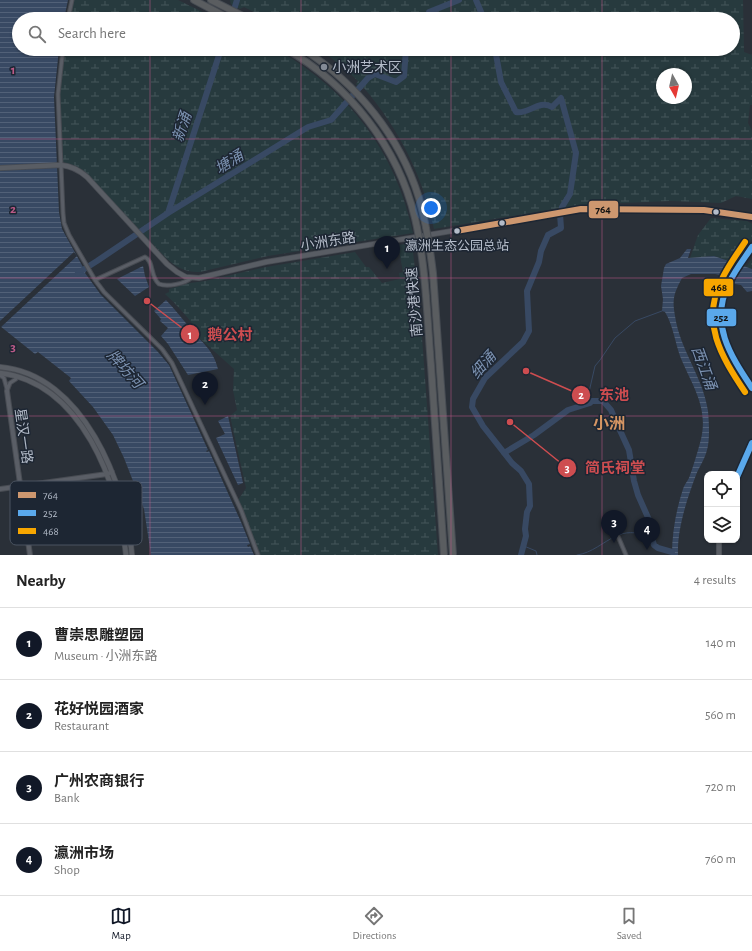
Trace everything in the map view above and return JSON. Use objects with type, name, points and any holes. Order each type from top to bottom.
[{"type":"highway","points":[[194,0],[217,12]]},
{"type":"highway","points":[[210,0],[234,12]]},
{"type":"highway","name":"南沙港快速","points":[[297,56],[331,80],[361,112],[377,133],[391,156],[410,203],[420,243],[424,280],[444,555]]},
{"type":"highway","name":"南沙港快速","points":[[313,56],[357,93],[374,113],[400,153],[419,198],[433,273],[453,555]]},
{"type":"main road","points":[[0,168],[59,165],[72,167],[82,173],[170,267],[180,274],[190,278]]},
{"type":"main road","name":"小洲东路","points":[[190,278],[203,277],[271,261],[507,222],[564,211],[588,209],[711,210],[752,217]]},
{"type":"main road","points":[[752,247],[728,284],[722,303],[720,318],[721,329],[731,354],[752,388]]},
{"type":"main road","points":[[0,368],[6,368],[33,377],[49,385],[63,396],[79,414],[91,432],[112,481]]},
{"type":"main road","points":[[0,374],[20,378],[33,383],[53,395],[80,425],[109,473],[111,481]]},
{"type":"main road","points":[[740,471],[752,442]]},
{"type":"main road","points":[[719,543],[719,555]]},
{"type":"main road","points":[[125,545],[126,555]]},
{"type":"main road","points":[[131,545],[132,555]]},
{"type":"street","points":[[69,12],[72,0]]},
{"type":"street","points":[[62,56],[58,94],[59,165],[64,223],[71,240],[94,280],[104,292],[162,349],[172,363],[243,515],[258,555]]},
{"type":"street","points":[[94,280],[145,257],[150,260],[154,277],[159,284],[166,286],[185,282],[190,278]]},
{"type":"street","name":"星汉一路","points":[[0,374],[4,378],[7,390],[19,481]]},
{"type":"street","name":"星汉一路","points":[[7,390],[10,383],[14,379],[20,378]]},
{"type":"street","points":[[54,481],[109,473]]},
{"type":"street","points":[[0,489],[10,488]]},
{"type":"street","points":[[617,534],[626,555]]},
{"type":"street","name":"星汉一路","points":[[29,545],[30,555]]},
{"type":"green space","points":[[74,0],[178,0],[203,12],[71,12]]},
{"type":"green space","points":[[230,0],[743,0],[744,52],[752,55],[752,105],[750,105],[748,123],[752,131],[752,199],[736,196],[721,203],[670,201],[600,204],[560,208],[434,229],[423,190],[399,137],[377,104],[364,88],[361,90],[356,84],[358,81],[328,56],[740,56],[740,12],[254,12],[244,7],[240,9],[231,4]]},
{"type":"green space","points":[[64,56],[287,56],[326,84],[347,104],[365,126],[381,149],[394,175],[405,203],[413,233],[268,256],[200,272],[190,272],[177,267],[166,258],[85,172],[76,166],[63,162],[60,93]]},
{"type":"green space","points":[[711,218],[747,221],[752,224],[752,239],[737,263],[747,266],[752,258],[752,269],[714,256],[690,258],[698,235]]},
{"type":"green space","points":[[412,243],[421,324],[438,555],[259,555],[238,500],[246,488],[230,416],[237,410],[233,390],[234,369],[196,335],[199,333],[191,322],[165,294],[169,292],[169,289],[190,283],[266,267],[355,252],[366,267],[369,267],[382,283],[400,279],[399,273],[403,272],[398,245]]},
{"type":"water","name":"牌坊河","points":[[0,0],[68,0],[65,12],[12,12],[12,56],[58,56],[54,97],[59,212],[62,229],[84,269],[92,267],[85,273],[101,295],[169,365],[208,450],[206,451],[209,451],[241,522],[250,544],[247,545],[248,547],[250,546],[254,555],[151,555],[142,504],[142,481],[133,481],[113,435],[93,407],[69,381],[71,378],[38,352],[35,354],[0,326]]},
{"type":"water","points":[[687,249],[691,249],[688,258],[714,256],[752,269],[752,291],[747,292],[741,285],[735,284],[725,276],[715,274],[691,274],[682,278],[675,293],[674,307],[678,328],[686,352],[697,375],[708,411],[709,441],[706,453],[696,475],[683,514],[679,535],[678,555],[672,555],[678,505],[683,488],[689,478],[703,430],[703,419],[698,398],[680,356],[670,322],[665,312],[662,311],[663,299],[661,286],[664,268],[666,264],[680,258]]},
{"type":"water","points":[[143,266],[149,287],[135,296],[117,279]]},
{"type":"water","points":[[166,300],[207,347],[216,362],[218,369],[188,375],[168,344],[161,336],[168,328],[160,321],[161,319],[154,311]]},
{"type":"water","points":[[228,416],[243,483],[238,485],[216,438],[225,434],[218,421]]},
{"type":"pier","points":[[74,252],[77,256],[0,328],[0,321]]},
{"type":"waterway","name":"新涌","points":[[233,12],[237,0]]},
{"type":"waterway","name":"塘涌","points":[[429,12],[459,0]]},
{"type":"waterway","name":"细涌","points":[[476,0],[481,12]]},
{"type":"waterway","name":"新涌","points":[[168,213],[219,56]]},
{"type":"waterway","name":"塘涌","points":[[78,273],[168,213],[308,127],[331,120],[368,78],[375,74],[396,82],[404,76],[405,56]]},
{"type":"waterway","name":"细涌","points":[[496,56],[501,82],[516,112],[525,111],[543,105],[552,107],[561,98],[576,153],[570,194],[562,207]]},
{"type":"waterway","name":"细涌","points":[[521,555],[526,536],[525,529],[527,512],[530,506],[529,484],[521,471],[512,463],[483,426],[472,407],[473,399],[485,378],[523,342],[529,331],[527,291],[548,235],[561,228],[560,214]]},
{"type":"waterway","points":[[592,401],[589,397],[589,392],[595,366],[615,338],[635,321],[662,311]]},
{"type":"waterway","points":[[504,453],[534,435],[568,410],[592,401],[603,401],[611,410],[617,421],[629,450],[634,481],[638,495],[650,522],[650,532],[654,545],[658,548],[672,552]]},
{"type":"waterway","points":[[619,535],[627,533],[650,532]]},
{"type":"waterway","points":[[577,555],[593,550],[616,536]]},
{"type":"waterway","points":[[524,546],[536,551],[537,555]]},
{"type":"transit line","name":"764","points":[[456,231],[581,209],[704,210],[752,217]]},
{"type":"transit line","name":"468","points":[[745,242],[722,279],[716,295],[713,310],[713,324],[721,352],[745,392]]},
{"type":"transit line","name":"252","points":[[752,247],[729,283],[723,298],[721,312],[722,325],[730,351],[752,388]]},
{"type":"transit line","name":"252","points":[[740,471],[752,443]]},
{"type":"place","name":"小洲艺术区","points":[[324,67]]},
{"type":"place","name":"瀛洲生态公园总站","points":[[457,231]]},
{"type":"place","name":"曹崇思雕塑园","points":[[387,269]]},
{"type":"place","name":"鹅公村","points":[[147,301]]},
{"type":"place","name":"东池","points":[[526,371]]},
{"type":"place","name":"花好悦园酒家","points":[[205,405]]},
{"type":"place","name":"简氏祠堂","points":[[510,422]]},
{"type":"place","name":"广州农商银行","points":[[614,543]]},
{"type":"place","name":"瀛洲市场","points":[[647,550]]},
{"type":"district","name":"小洲","points":[[609,423]]},
{"type":"water label","name":"西江涌","points":[[704,368]]}]
